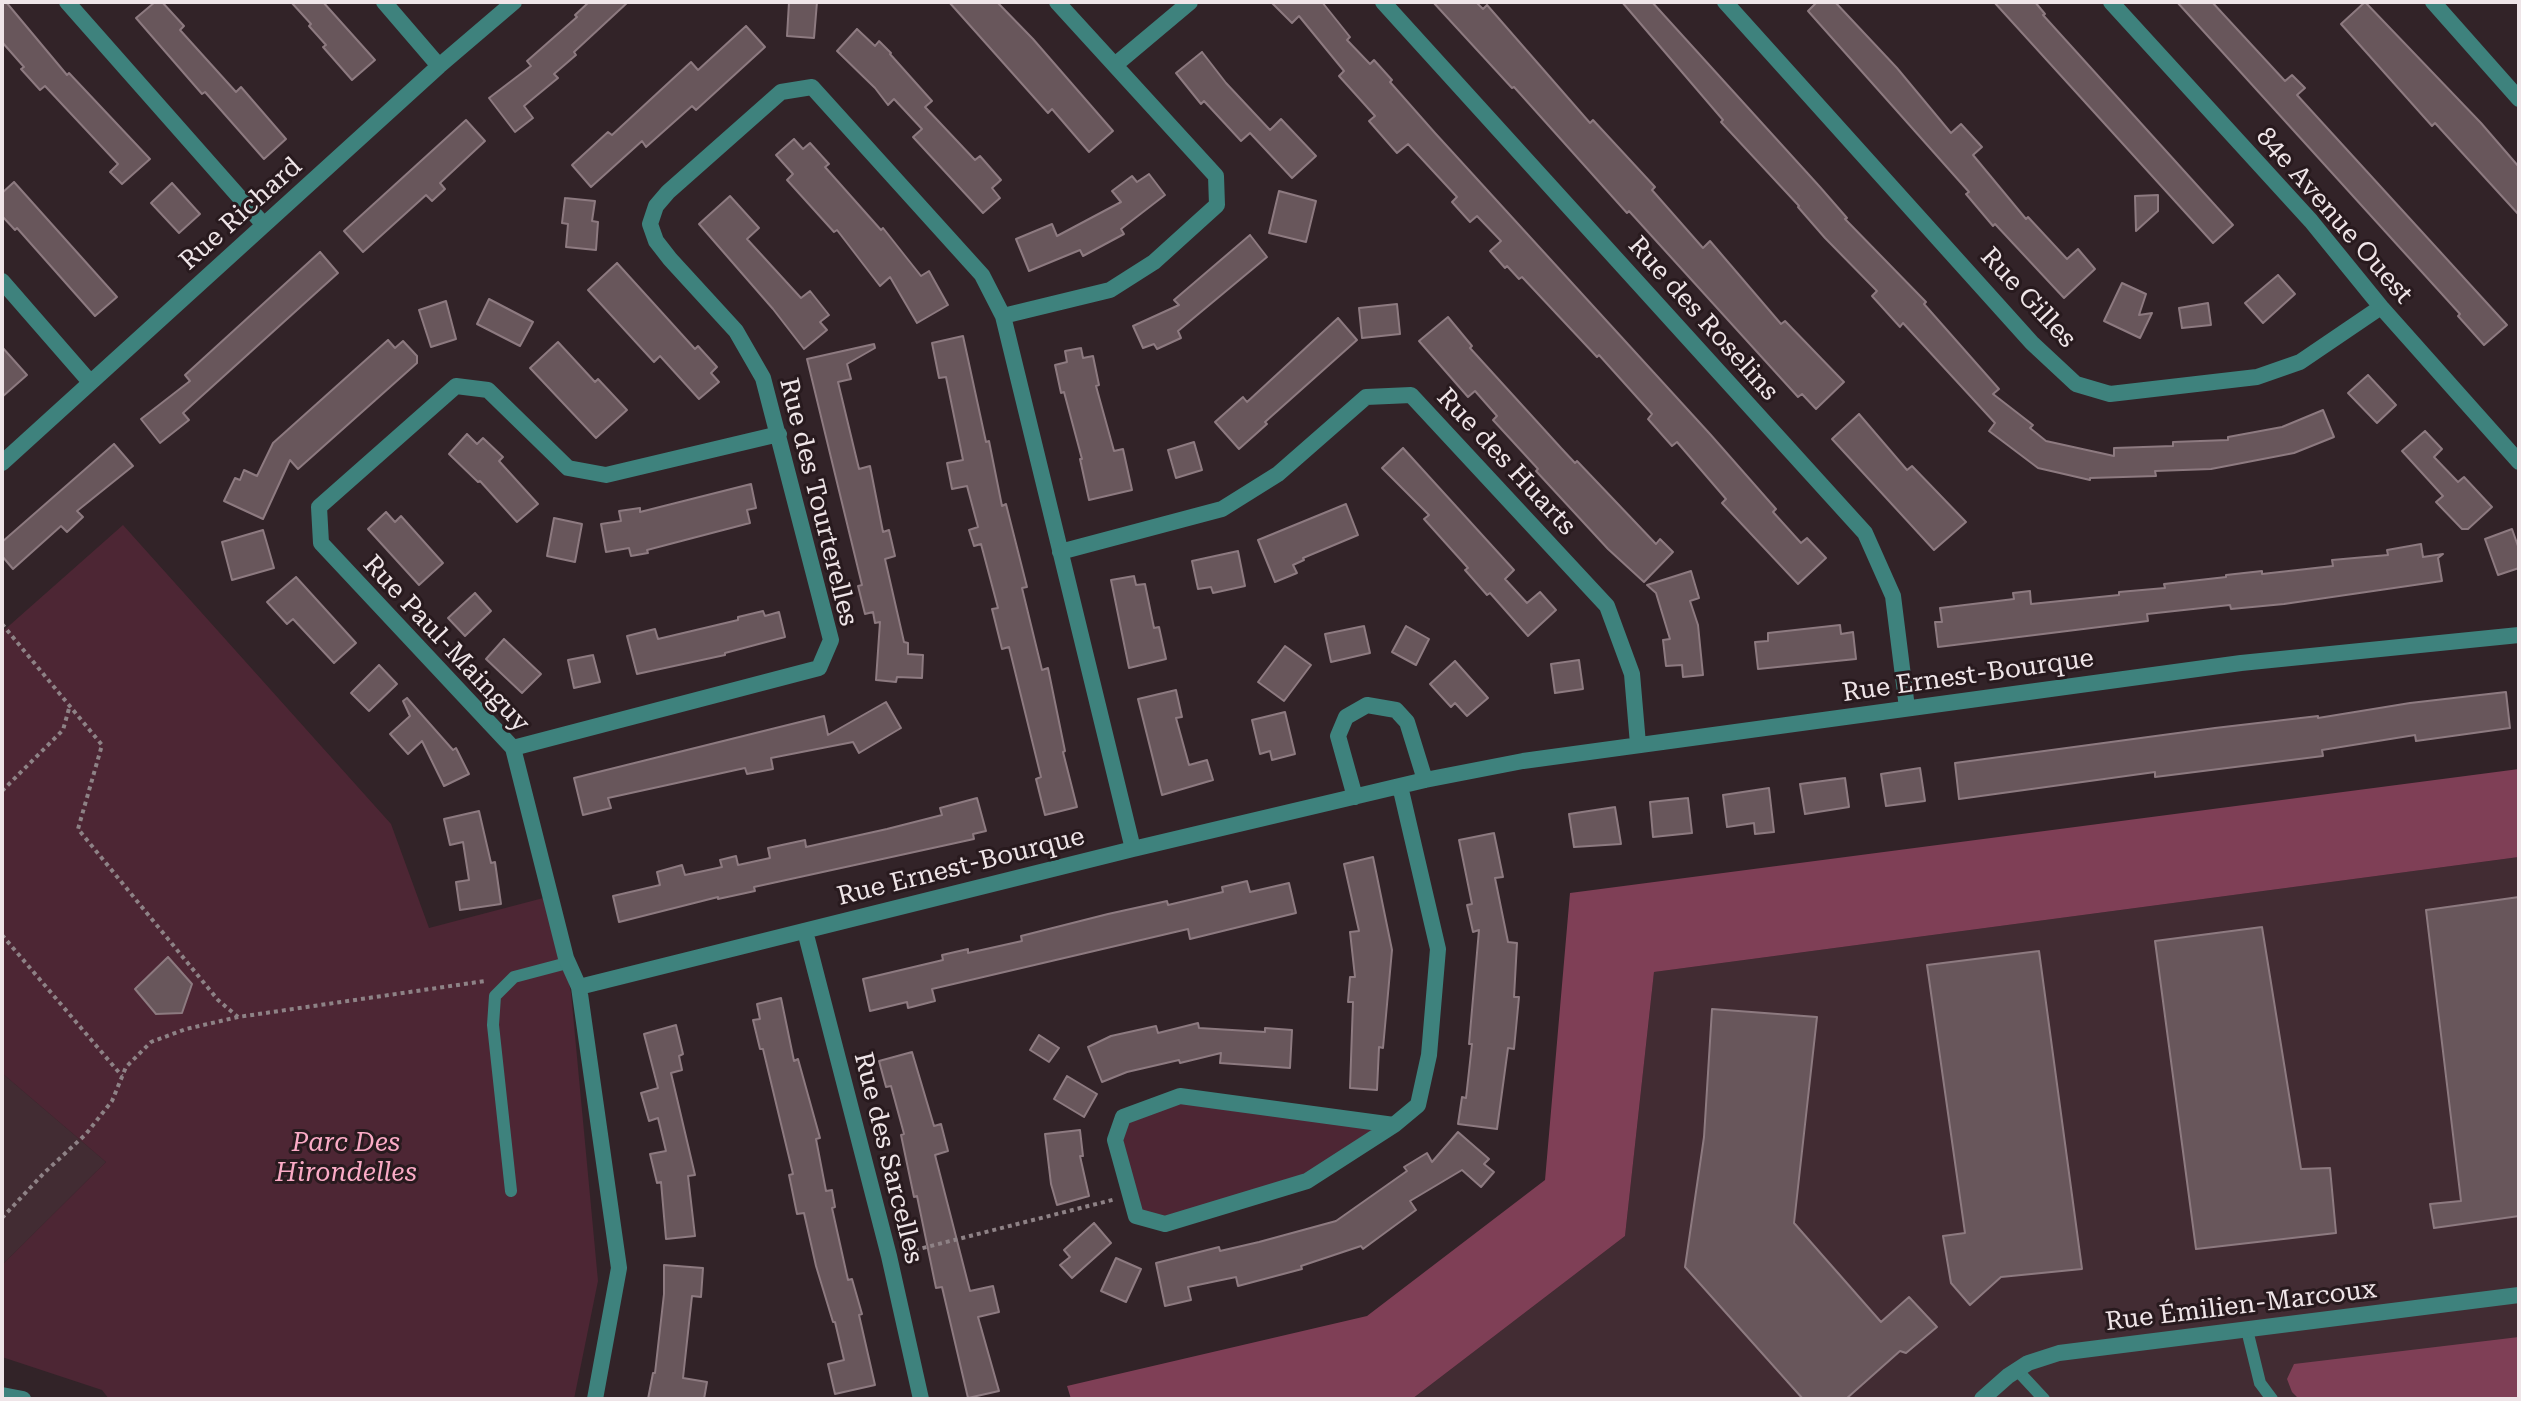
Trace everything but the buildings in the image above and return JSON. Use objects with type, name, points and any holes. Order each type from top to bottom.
[{"type":"street","points":[[67,2],[264,225]]},
{"type":"street","points":[[384,2],[439,66]]},
{"type":"street","name":"Rue Richard","points":[[2,463],[439,66],[514,2]]},
{"type":"street","points":[[1003,316],[1110,290],[1154,262],[1217,205],[1216,176],[1057,2]]},
{"type":"street","points":[[1115,65],[1190,2]]},
{"type":"street","name":"Rue des Roselins","points":[[1383,2],[1865,533],[1893,596],[1907,708]]},
{"type":"street","name":"Rue Gilles","points":[[1725,2],[2032,343],[2076,384],[2110,394],[2257,377],[2300,362],[2381,307]]},
{"type":"street","name":"84e Avenue Ouest","points":[[2111,2],[2311,221],[2381,307],[2519,462]]},
{"type":"street","points":[[2433,2],[2519,99]]},
{"type":"street","name":"Rue des Tourterelles","points":[[513,748],[819,668],[831,640],[763,378],[736,331],[670,259],[656,241],[650,224],[656,206],[668,192],[781,92],[812,87],[982,275],[1003,316],[1133,849]]},
{"type":"street","points":[[2,281],[90,382]]},
{"type":"street","name":"Rue Paul-Mainguy","points":[[595,1399],[619,1268],[579,987],[567,963],[513,748],[321,543],[319,507],[456,386],[488,390],[568,468],[606,475],[779,434]]},
{"type":"street","name":"Rue des Huarts","points":[[1060,552],[1222,509],[1278,474],[1366,397],[1411,395],[1607,606],[1632,674],[1638,744]]},
{"type":"street","name":"Rue Ernest-Bourque","points":[[579,987],[1133,849],[1425,780],[1523,761],[2241,663],[2519,635]]},
{"type":"street","points":[[1355,797],[1338,736],[1346,717],[1367,705],[1396,710],[1407,722],[1425,780]]},
{"type":"street","points":[[1394,1125],[1180,1096],[1123,1117],[1115,1140],[1136,1216],[1165,1224],[1307,1181],[1394,1125],[1418,1105],[1429,1055],[1438,949],[1400,786]]},
{"type":"street","name":"Rue des Sarcelles","points":[[805,931],[889,1256],[921,1399]]},
{"type":"street","name":"Rue Émilien-Marcoux","points":[[1982,1399],[2017,1370],[2059,1353],[2519,1295]]},
{"type":"street","points":[[2,1395],[23,1399]]},
{"type":"lane","points":[[511,1191],[493,1025],[495,996],[514,977],[567,963]]},
{"type":"lane","points":[[2247,1330],[2260,1383],[2272,1399]]},
{"type":"lane","points":[[2017,1370],[2044,1399]]},
{"type":"path","points":[[2,624],[102,745],[78,829],[218,1000],[238,1017]]},
{"type":"path","points":[[2,791],[63,730],[70,705]]},
{"type":"path","points":[[2,935],[122,1076]]},
{"type":"path","points":[[2,1218],[86,1134],[112,1101],[126,1067],[151,1042],[186,1029],[238,1017],[514,977]]},
{"type":"path","points":[[889,1256],[1129,1196]]},
{"type":"shaded area","points":[[2519,769],[2519,857],[1654,972],[1625,1236],[1412,1399],[1071,1399],[1067,1386],[1367,1316],[1545,1180],[1570,893]]},
{"type":"shaded area","points":[[2519,857],[2519,1399],[1412,1399],[1625,1236],[1654,972]]},
{"type":"shaded area","points":[[2,1073],[106,1162],[2,1265]]},
{"type":"shaded area","points":[[2519,1337],[2519,1399],[2299,1399],[2292,1392],[2287,1379],[2294,1364]]},
{"type":"green space","name":"Parc Des Hirondelles","points":[[123,525],[391,824],[429,928],[551,896],[571,993],[598,1281],[574,1399],[109,1399],[102,1390],[2,1357],[2,1265],[106,1162],[2,1073],[2,632]]},
{"type":"green space","points":[[1180,1096],[1394,1125],[1307,1181],[1165,1224],[1136,1216],[1115,1140],[1123,1117]]}]
